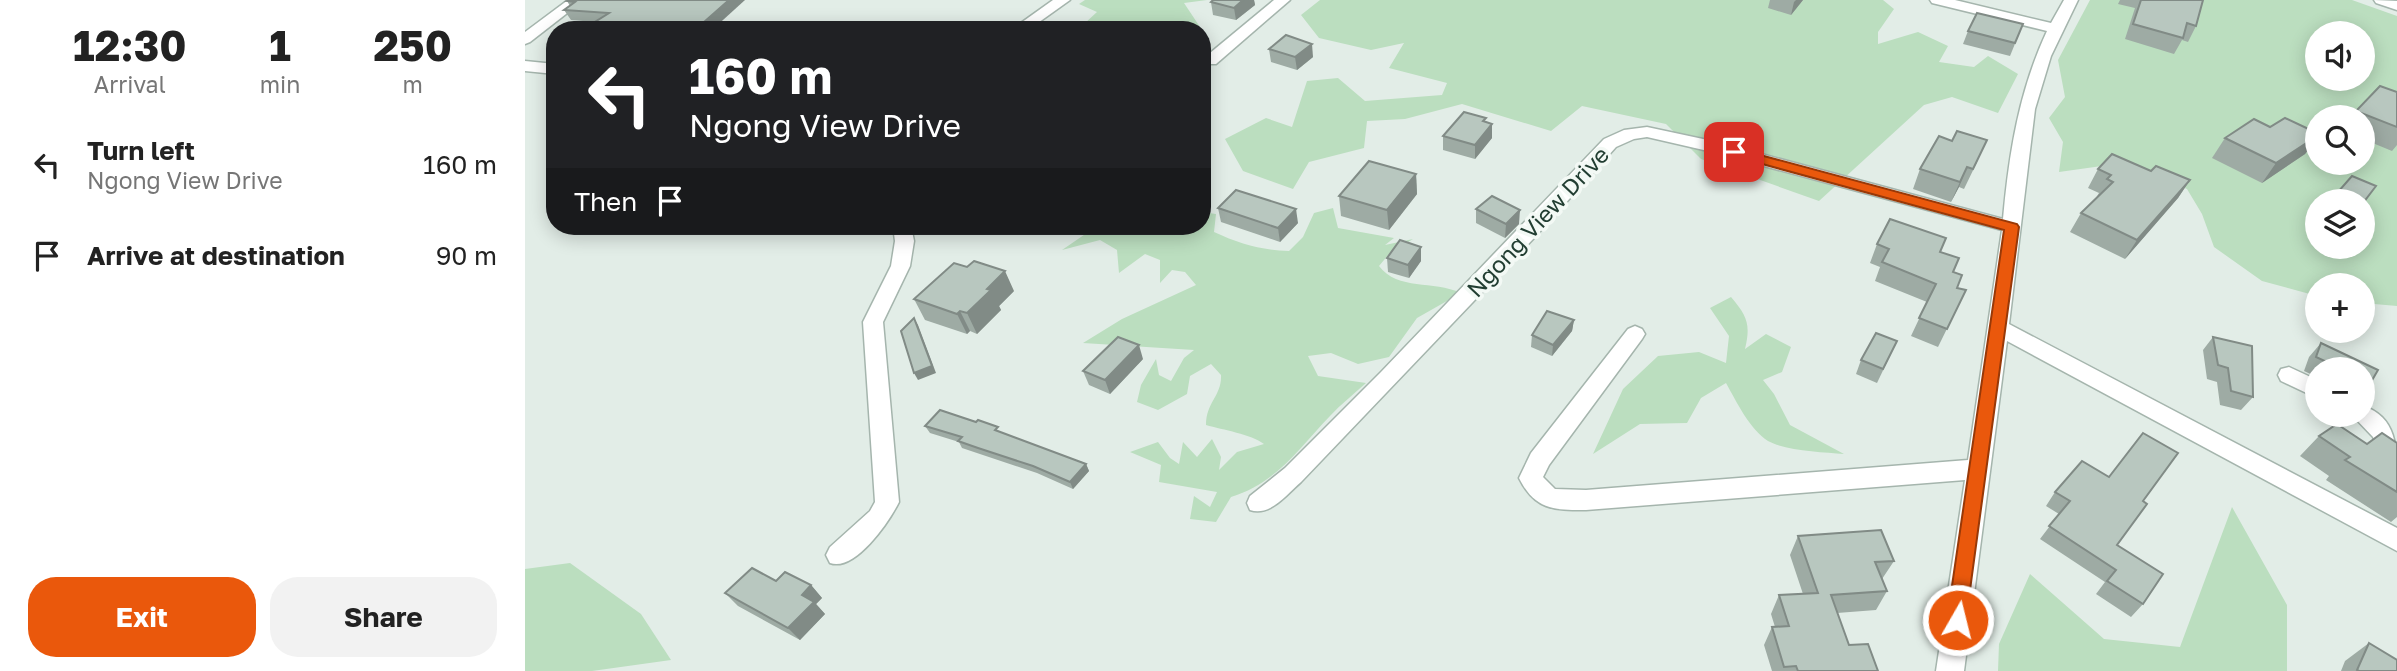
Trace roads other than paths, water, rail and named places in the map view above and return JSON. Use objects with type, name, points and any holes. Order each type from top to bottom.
[{"type":"street","points":[[549,21],[577,0]]},
{"type":"street","points":[[1032,21],[1063,0]]},
{"type":"street","points":[[1211,59],[1283,0]]},
{"type":"street","points":[[1937,0],[2055,28]]},
{"type":"street","points":[[1950,671],[1980,469],[2018,157],[2029,90],[2055,28],[2071,0]]},
{"type":"street","points":[[2381,0],[2397,6]]},
{"type":"street","points":[[525,39],[546,23]]},
{"type":"street","points":[[525,66],[546,68]]},
{"type":"street","name":"Ngong View Drive","points":[[1259,503],[1293,475],[1389,378],[1610,143],[1630,134],[1647,132],[1711,146],[2011,227]]},
{"type":"street","points":[[839,555],[879,518],[887,502],[873,322],[879,303],[901,269],[906,253],[903,235]]},
{"type":"street","points":[[1998,327],[2397,540]]},
{"type":"street","points":[[1635,334],[1539,460],[1531,478],[1538,492],[1554,500],[1586,500],[1980,469]]},
{"type":"street","points":[[2289,375],[2305,384]]},
{"type":"street","points":[[2375,426],[2382,432],[2397,470]]}]
